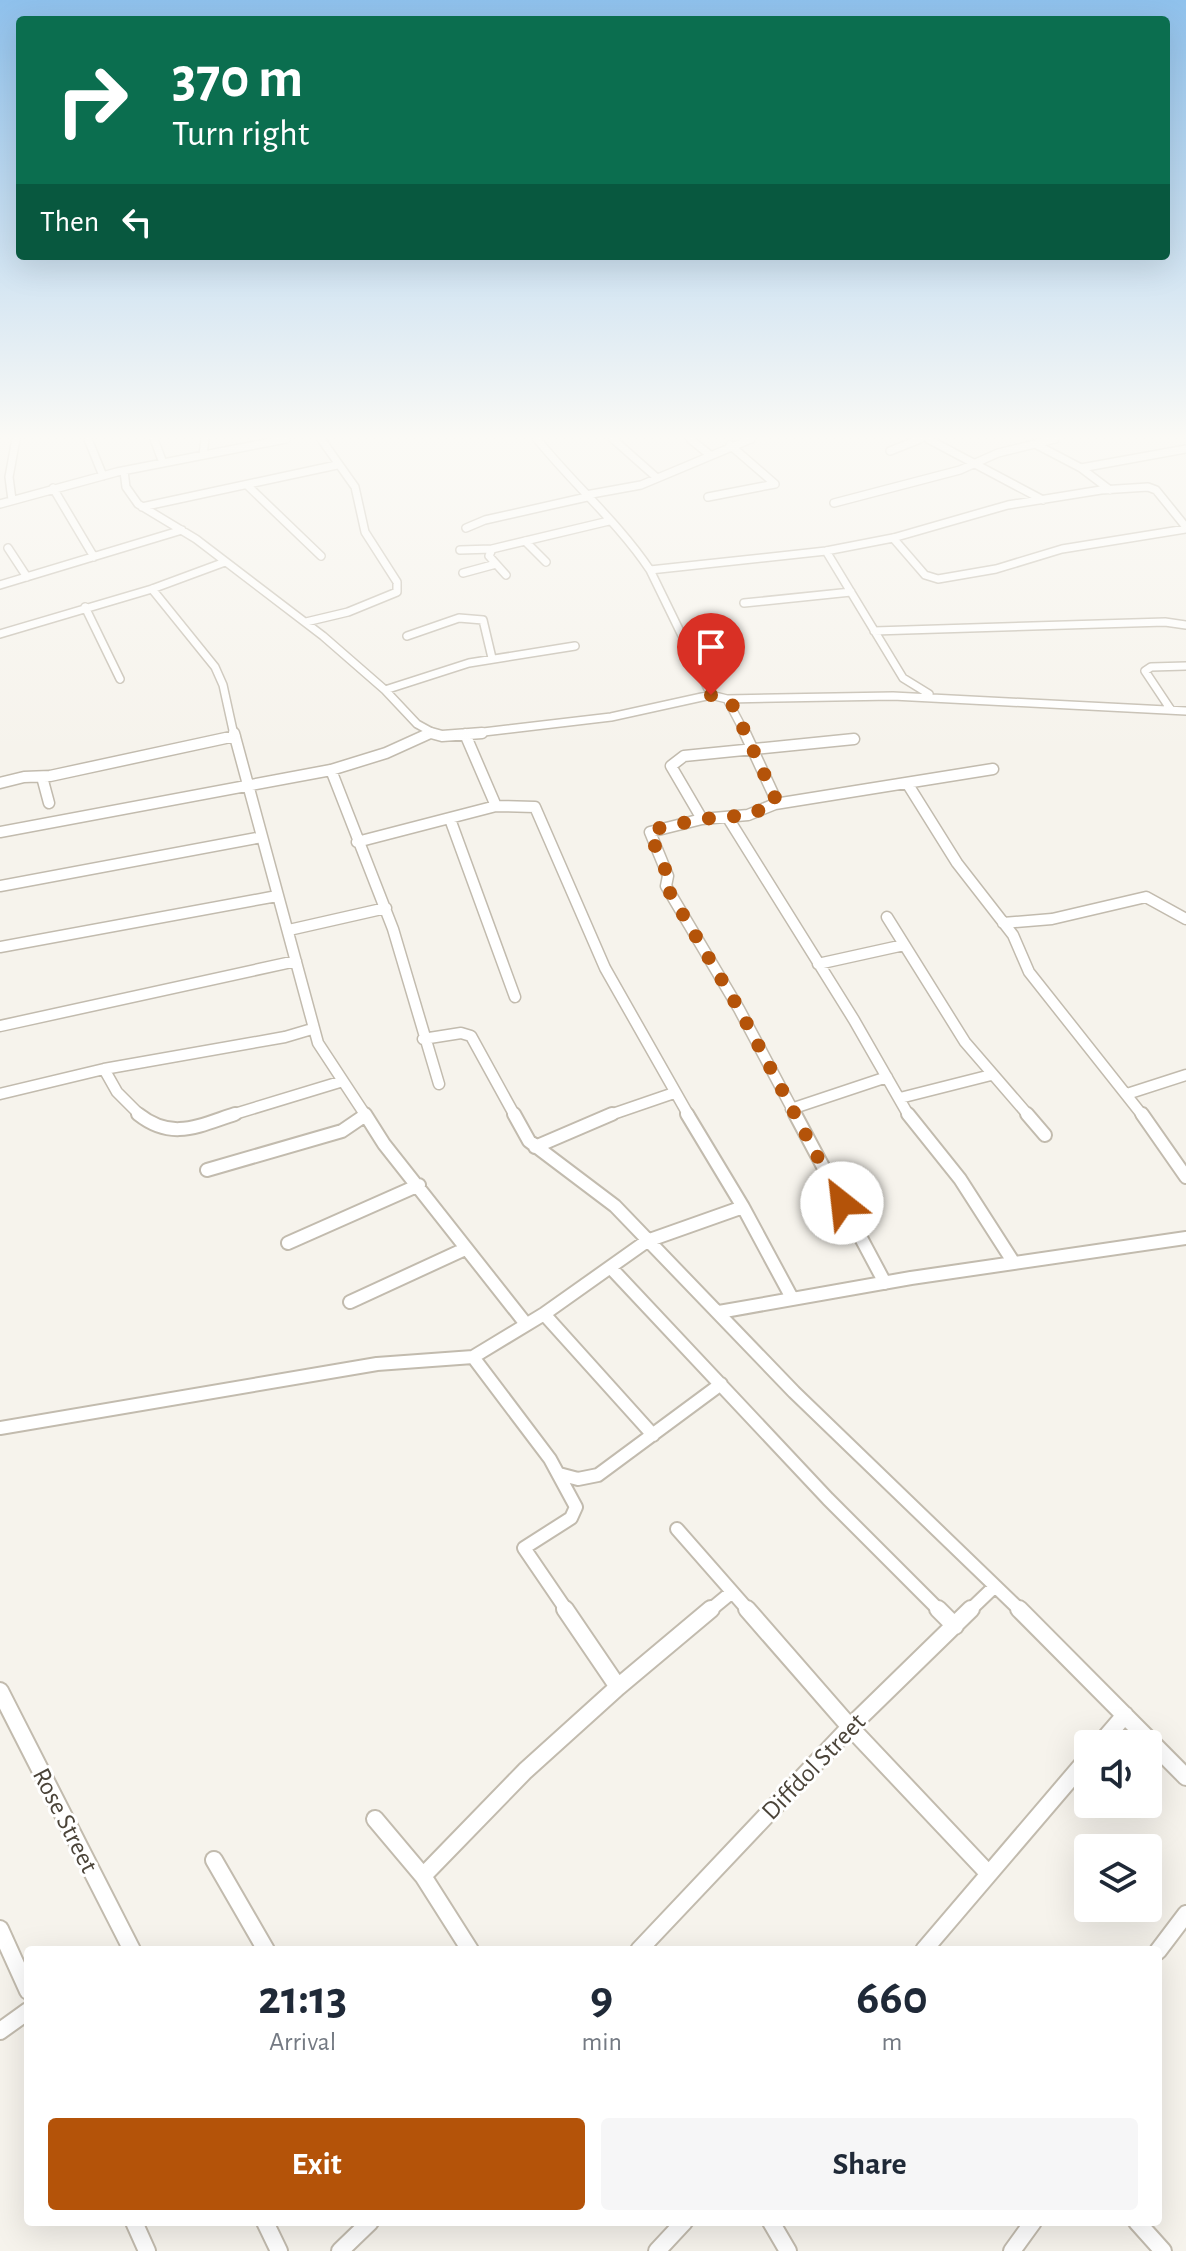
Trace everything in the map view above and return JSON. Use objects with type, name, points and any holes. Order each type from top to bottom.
[{"type":"street","points":[[86,544],[94,557]]},
{"type":"street","points":[[0,585],[136,544]]},
{"type":"street","points":[[201,544],[306,622],[385,690],[428,734]]},
{"type":"street","points":[[309,544],[321,556]]},
{"type":"street","points":[[306,622],[348,612],[397,592],[397,582],[373,544]]},
{"type":"street","points":[[460,550],[492,549],[512,544]]},
{"type":"street","points":[[528,544],[546,562]]},
{"type":"street","points":[[632,544],[650,570],[711,695]]},
{"type":"street","points":[[650,570],[826,551],[862,544]]},
{"type":"street","points":[[898,544],[925,575],[938,579],[996,569],[1084,544]]},
{"type":"street","points":[[8,548],[27,577]]},
{"type":"street","points":[[492,549],[489,556],[506,575]]},
{"type":"street","points":[[826,551],[903,678],[924,693],[946,699]]},
{"type":"street","points":[[0,634],[152,589],[225,562]]},
{"type":"street","points":[[463,573],[496,564]]},
{"type":"street","points":[[152,589],[215,667],[231,710],[235,736],[277,896],[289,930],[312,1029],[364,1116],[526,1324]]},
{"type":"street","points":[[744,603],[851,592]]},
{"type":"street","points":[[85,607],[120,679]]},
{"type":"street","points":[[407,636],[459,618],[483,620],[492,658]]},
{"type":"street","points":[[874,631],[1165,622],[1186,625]]},
{"type":"street","points":[[385,690],[492,658],[575,646]]},
{"type":"street","points":[[1171,710],[1145,671],[1151,667],[1186,666]]},
{"type":"street","points":[[0,832],[331,770],[386,753],[428,734],[465,734],[644,711],[711,695],[727,699],[866,696],[1186,711]]},
{"type":"street","points":[[727,699],[776,800],[775,804]]},
{"type":"street","points":[[465,734],[496,806]]},
{"type":"street","points":[[0,783],[235,736]]},
{"type":"street","points":[[702,819],[671,766],[675,760],[752,748],[854,739]]},
{"type":"street","points":[[885,1283],[739,1009],[666,886],[667,873],[650,832],[702,819],[757,812],[775,804],[993,769]]},
{"type":"street","points":[[331,770],[357,842],[386,908],[439,1084]]},
{"type":"street","points":[[42,777],[49,803]]},
{"type":"street","points":[[907,783],[957,863],[1017,941],[1029,972],[1057,1004],[1064,1020],[1127,1094],[1186,1177]]},
{"type":"street","points":[[357,842],[496,806],[527,805],[539,813],[605,968],[792,1298]]},
{"type":"street","points":[[728,818],[912,1121],[960,1179],[1014,1263]]},
{"type":"street","points":[[450,819],[515,997]]},
{"type":"street","points":[[0,886],[262,837]]},
{"type":"street","points":[[0,947],[277,896]]},
{"type":"street","points":[[1003,923],[1052,919],[1146,897],[1156,898],[1169,912],[1186,919]]},
{"type":"street","points":[[289,930],[386,908]]},
{"type":"street","points":[[887,917],[965,1042],[1045,1135]]},
{"type":"street","points":[[818,964],[904,945]]},
{"type":"street","points":[[0,1026],[296,961]]},
{"type":"street","points":[[0,1094],[104,1069],[285,1037],[312,1029]]},
{"type":"street","points":[[423,1039],[461,1033],[471,1036],[535,1147],[615,1206],[794,1392],[1186,1777]]},
{"type":"street","points":[[104,1069],[114,1090],[129,1108],[168,1130],[181,1131],[343,1081]]},
{"type":"street","points":[[900,1098],[991,1075]]},
{"type":"street","points":[[1127,1094],[1186,1075]]},
{"type":"street","points":[[791,1109],[887,1077]]},
{"type":"street","points":[[535,1147],[615,1112],[674,1093]]},
{"type":"street","points":[[207,1170],[342,1131],[364,1116]]},
{"type":"street","points":[[288,1243],[419,1185]]},
{"type":"street","points":[[0,1428],[377,1364],[473,1357],[544,1314],[647,1241],[743,1207]]},
{"type":"street","points":[[719,1312],[885,1283],[1186,1238]]},
{"type":"street","points":[[350,1302],[465,1249]]},
{"type":"street","points":[[611,1268],[828,1499],[955,1626]]},
{"type":"street","points":[[544,1314],[653,1435]]},
{"type":"street","points":[[473,1357],[559,1474],[576,1507],[571,1518],[524,1548],[618,1687]]},
{"type":"street","points":[[559,1474],[588,1480],[721,1384]]},
{"type":"street","points":[[677,1529],[850,1727],[987,1872]]},
{"type":"street","name":"Diffdol Street","points":[[643,1946],[850,1727],[993,1588]]},
{"type":"street","points":[[423,1876],[525,1771],[618,1687],[732,1592]]},
{"type":"street","name":"Rose Street","points":[[0,1691],[130,1946]]},
{"type":"street","points":[[1112,1730],[1125,1715]]},
{"type":"street","points":[[927,1946],[987,1872],[1074,1774]]},
{"type":"street","points":[[375,1819],[423,1876],[467,1946]]},
{"type":"street","points":[[214,1860],[264,1946]]},
{"type":"street","points":[[1162,1946],[1186,1914]]},
{"type":"street","points":[[0,1929],[24,1982]]},
{"type":"street","points":[[0,2031],[24,2014]]},
{"type":"street","points":[[136,2226],[147,2251]]},
{"type":"street","points":[[267,2226],[279,2251]]},
{"type":"street","points":[[340,2251],[366,2226]]},
{"type":"street","points":[[657,2251],[680,2226]]},
{"type":"street","points":[[773,2226],[788,2251]]},
{"type":"street","points":[[1012,2251],[1030,2226]]},
{"type":"street","points":[[1141,2226],[1163,2251]]},
{"type":"route","points":[[711,695],[727,699],[733,706],[776,800],[775,804],[748,815],[702,819],[650,832],[667,873],[666,886],[739,1009],[842,1203]]}]
